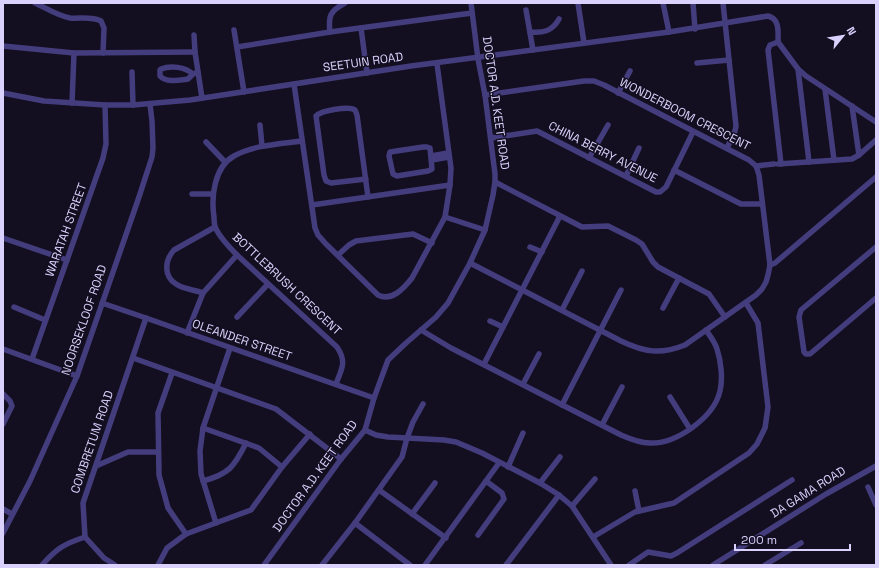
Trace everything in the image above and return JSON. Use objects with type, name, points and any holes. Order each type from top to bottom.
[{"type":"street","points":[[35,3],[69,18],[94,18],[101,21],[104,28],[103,53]]},
{"type":"street","points":[[330,32],[329,19],[332,12],[345,3]]},
{"type":"street","name":"DOCTOR A.D. KEET ROAD","points":[[264,565],[341,459],[365,430],[374,398],[388,360],[436,317],[448,303],[485,230],[495,182],[491,138],[471,3]]},
{"type":"street","points":[[578,3],[584,43]]},
{"type":"street","points":[[664,3],[669,32]]},
{"type":"street","points":[[693,3],[695,29]]},
{"type":"street","points":[[723,3],[736,126],[727,148]]},
{"type":"street","points":[[526,10],[533,50]]},
{"type":"street","points":[[237,47],[472,12]]},
{"type":"street","name":"SEETUIN ROAD","points":[[3,93],[44,101],[105,106],[150,104],[202,98],[366,73],[533,50],[695,29],[762,17],[774,18],[777,23],[778,42]]},
{"type":"street","points":[[530,32],[543,33],[554,27],[558,22]]},
{"type":"street","points":[[361,28],[366,73]]},
{"type":"street","points":[[234,30],[244,92]]},
{"type":"street","points":[[194,35],[196,73],[202,98]]},
{"type":"street","points":[[778,164],[768,50],[770,45],[778,42],[798,69],[825,89],[876,122]]},
{"type":"street","points":[[3,46],[74,53],[195,52]]},
{"type":"street","points":[[72,103],[74,53]]},
{"type":"street","points":[[696,63],[729,60]]},
{"type":"street","points":[[294,84],[317,232],[326,244],[378,295],[388,297],[395,295],[406,286],[412,278],[445,217],[450,185],[450,168],[437,64]]},
{"type":"street","points":[[166,67],[185,68],[196,73],[187,79],[166,80],[161,78],[160,74],[161,69],[166,67]]},
{"type":"street","points":[[798,69],[809,162]]},
{"type":"street","points":[[618,93],[630,71]]},
{"type":"street","points":[[132,72],[133,105]]},
{"type":"street","name":"WONDERBOOM CRESCENT","points":[[470,262],[632,347],[644,351],[657,352],[678,348],[685,345],[746,303],[764,286],[770,264],[760,181],[756,166],[749,160],[600,83],[589,81],[485,96]]},
{"type":"street","points":[[825,89],[834,160]]},
{"type":"street","name":"NOORSEKLOOF ROAD","points":[[3,533],[30,481],[77,376],[139,197],[152,157],[152,121],[150,104]]},
{"type":"street","name":"WARATAH STREET","points":[[32,359],[103,158],[106,144],[105,106]]},
{"type":"street","points":[[852,106],[859,155]]},
{"type":"street","points":[[366,179],[331,183],[325,180],[316,116],[318,114],[324,111],[351,108],[355,110],[366,179],[368,197]]},
{"type":"street","points":[[260,125],[262,146]]},
{"type":"street","points":[[589,158],[608,125]]},
{"type":"street","name":"CHINA BERRY AVENUE","points":[[491,138],[537,131],[653,191],[659,192],[666,187],[693,132]]},
{"type":"street","points":[[756,166],[848,160],[859,155],[876,140]]},
{"type":"street","points":[[206,142],[225,162],[234,156],[262,146],[302,141]]},
{"type":"street","points":[[426,146],[430,148],[431,158],[433,168],[430,170],[397,176],[392,172],[389,156],[392,151],[426,146]]},
{"type":"street","points":[[626,176],[639,148]]},
{"type":"street","points":[[431,158],[449,155]]},
{"type":"street","name":"BOTTLEBRUSH CRESCENT","points":[[225,162],[212,194],[215,227],[226,244],[237,255],[337,347],[342,354],[344,366],[336,384]]},
{"type":"street","points":[[674,170],[741,204],[762,204]]},
{"type":"street","points":[[770,264],[775,262],[876,177]]},
{"type":"street","points":[[495,182],[582,227],[608,226],[636,240],[642,244],[655,265],[712,296],[725,318]]},
{"type":"street","points":[[312,205],[450,185]]},
{"type":"street","points":[[192,194],[212,194]]},
{"type":"street","points":[[484,364],[560,216]]},
{"type":"street","points":[[445,217],[485,230]]},
{"type":"street","points":[[204,293],[174,283],[167,273],[166,266],[174,250],[215,227]]},
{"type":"street","points":[[338,255],[356,241],[407,234],[415,235],[432,243]]},
{"type":"street","points":[[3,238],[67,260]]},
{"type":"street","points":[[530,246],[542,252]]},
{"type":"street","points":[[876,247],[801,310],[799,317],[802,346],[806,354],[811,353],[876,298]]},
{"type":"street","points":[[187,333],[204,293],[237,255]]},
{"type":"street","points":[[562,310],[582,271]]},
{"type":"street","points":[[662,308],[679,278]]},
{"type":"street","points":[[237,317],[268,284]]},
{"type":"street","points":[[562,405],[621,290]]},
{"type":"street","name":"OLEANDER STREET","points":[[102,303],[374,398]]},
{"type":"street","points":[[593,536],[628,515],[639,511],[669,505],[681,499],[749,453],[760,439],[765,428],[768,415],[765,385],[758,323],[746,303]]},
{"type":"street","points":[[14,307],[45,320]]},
{"type":"street","name":"COMBRETUM ROAD","points":[[85,537],[83,502],[146,318]]},
{"type":"street","points":[[490,321],[503,327]]},
{"type":"street","points":[[421,330],[451,348],[628,438],[651,443],[673,438],[690,429],[707,416],[717,400],[722,382],[718,350],[706,330]]},
{"type":"street","points":[[216,523],[201,474],[200,451],[203,428],[218,388],[230,348]]},
{"type":"street","points":[[3,349],[77,376]]},
{"type":"street","points":[[523,384],[539,354]]},
{"type":"street","points":[[133,358],[276,409],[341,459]]},
{"type":"street","points":[[172,373],[158,413],[158,474],[168,508],[186,534]]},
{"type":"street","points":[[602,425],[622,387]]},
{"type":"street","points":[[3,394],[10,401],[11,409],[3,424]]},
{"type":"street","points":[[670,397],[690,429]]},
{"type":"street","points":[[322,565],[355,523],[402,456],[413,422],[423,404]]},
{"type":"street","points":[[203,428],[259,448],[282,467]]},
{"type":"street","points":[[365,430],[376,434],[456,442],[482,453],[540,483],[559,495],[572,506],[611,565]]},
{"type":"street","points":[[508,467],[523,433]]},
{"type":"street","points":[[158,565],[167,548],[186,534],[252,510],[282,467],[310,434]]},
{"type":"street","points":[[203,481],[220,476],[226,472],[241,455],[246,443]]},
{"type":"street","points":[[96,466],[128,452],[158,452]]},
{"type":"street","points":[[540,483],[560,457]]},
{"type":"street","points":[[425,565],[499,463]]},
{"type":"street","name":"DA GAMA ROAD","points":[[713,565],[826,494],[876,466]]},
{"type":"street","points":[[572,506],[595,479]]},
{"type":"street","points":[[629,565],[648,552],[671,556],[677,553],[792,480]]},
{"type":"street","points":[[478,535],[504,499],[502,493],[486,481]]},
{"type":"street","points":[[412,514],[435,483]]},
{"type":"street","points":[[868,487],[876,505]]},
{"type":"street","points":[[379,490],[446,538]]},
{"type":"street","points":[[635,490],[639,511]]},
{"type":"street","points":[[506,565],[559,495]]},
{"type":"street","points":[[3,509],[12,514]]},
{"type":"street","points":[[355,523],[410,565]]},
{"type":"street","points":[[42,565],[60,546],[85,537],[104,558],[115,565]]},
{"type":"street","points":[[768,564],[801,543]]}]
